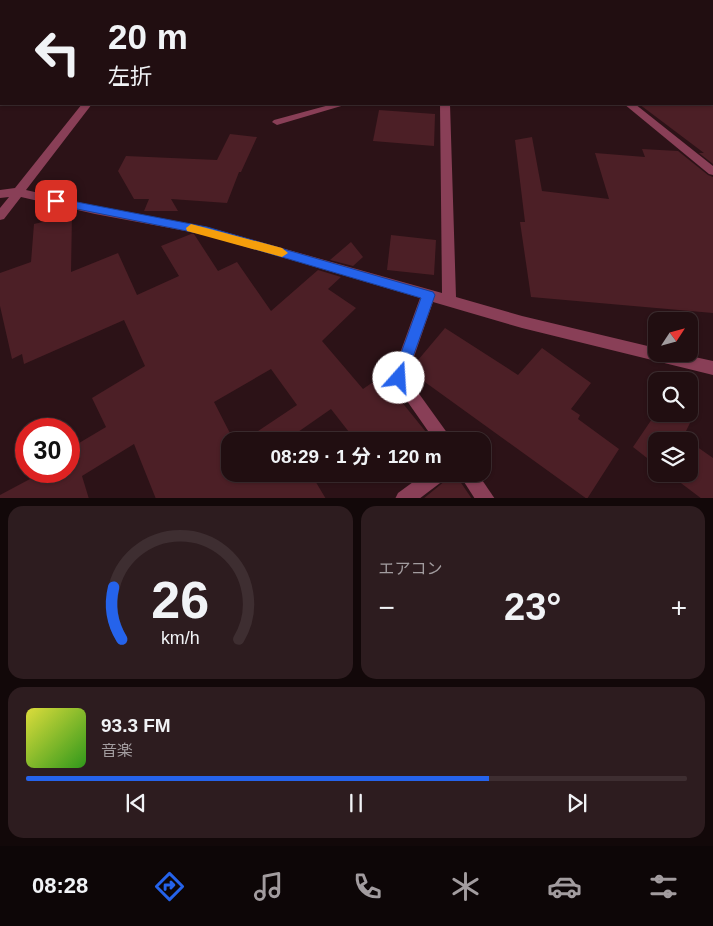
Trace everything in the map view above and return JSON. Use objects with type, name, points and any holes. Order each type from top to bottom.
[{"type":"street","points":[[0,216],[86,105]]},
{"type":"street","points":[[277,122],[338,105]]},
{"type":"street","points":[[444,105],[449,301]]},
{"type":"street","points":[[630,105],[713,172]]},
{"type":"street","points":[[0,194],[17,192],[95,210],[207,231],[522,322],[713,368]]},
{"type":"street","points":[[428,295],[399,378],[438,432]]},
{"type":"street","points":[[404,498],[427,482]]},
{"type":"street","points":[[474,482],[486,498]]},
{"type":"building","points":[[640,105],[713,105],[713,164],[699,153],[704,153]]},
{"type":"building","points":[[379,110],[435,114],[434,146],[373,141]]},
{"type":"building","points":[[230,134],[257,137],[241,172],[239,172],[227,203],[171,199],[178,211],[144,211],[149,199],[134,199],[118,171],[126,156],[217,160]]},
{"type":"building","points":[[532,137],[542,191],[609,199],[595,153],[645,157],[642,149],[678,151],[713,177],[713,313],[531,297],[520,222],[525,222],[515,140]]},
{"type":"building","points":[[72,215],[71,272],[118,253],[137,295],[179,276],[161,246],[191,234],[194,234],[218,271],[237,262],[271,311],[318,270],[341,277],[328,289],[356,308],[322,341],[363,389],[376,380],[389,394],[392,390],[426,432],[349,432],[331,409],[298,432],[256,432],[297,405],[271,369],[214,402],[229,432],[221,432],[221,482],[316,482],[325,498],[156,498],[134,444],[82,476],[89,498],[0,498],[0,495],[22,483],[80,483],[80,442],[106,427],[92,398],[145,366],[124,320],[24,364],[22,354],[12,359],[0,306],[0,273],[31,262],[34,224]]},
{"type":"building","points":[[391,235],[436,240],[434,275],[387,270]]},
{"type":"building","points":[[351,242],[363,257],[353,266],[330,260]]},
{"type":"building","points":[[445,328],[518,375],[542,348],[591,383],[571,409],[580,415],[578,419],[619,449],[588,498],[586,498],[411,372],[413,366]]},
{"type":"building","points":[[650,422],[690,422],[686,432],[648,432],[648,459],[633,447]]},
{"type":"building","points":[[698,447],[713,458],[713,498],[701,498],[680,482],[698,482]]},
{"type":"building","points":[[444,482],[460,482],[471,498],[424,498]]},
{"type":"slow traffic","points":[[191,228],[282,253]]},
{"type":"route","points":[[56,201],[207,231],[428,295],[399,378]]}]
